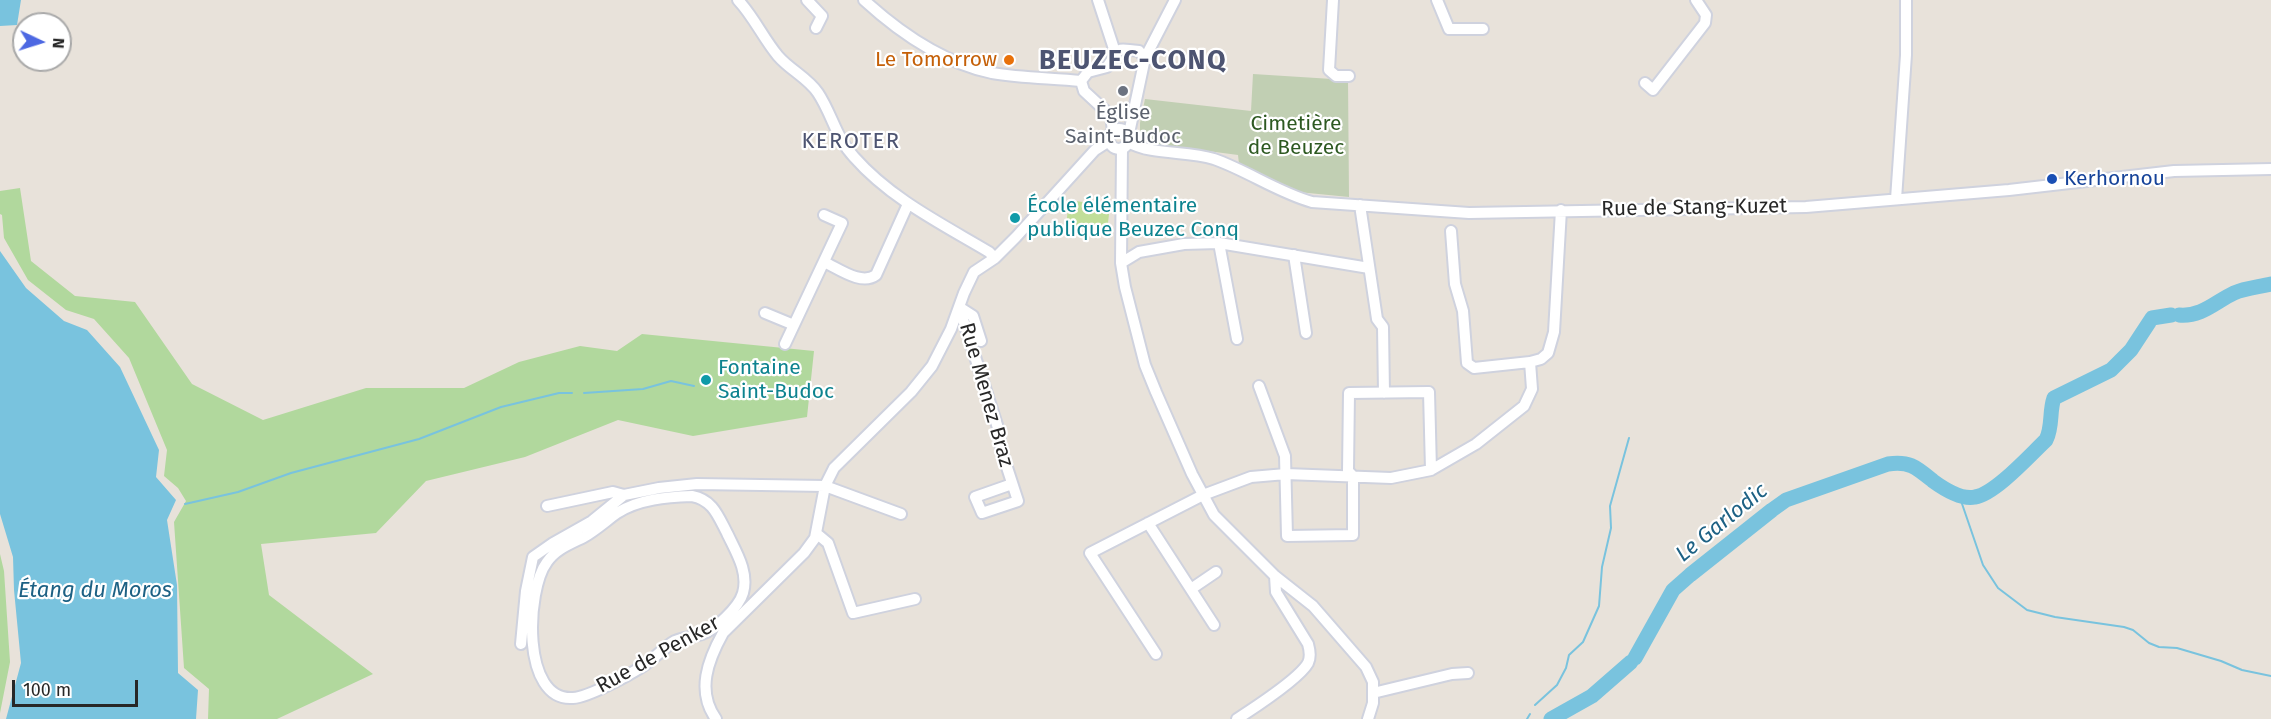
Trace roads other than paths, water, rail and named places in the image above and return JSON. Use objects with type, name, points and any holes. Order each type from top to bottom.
[{"type":"street","points":[[738,0],[779,57],[805,78],[818,93],[834,128],[852,156],[908,204],[989,252],[995,258]]},
{"type":"street","points":[[807,0],[822,16],[816,28]]},
{"type":"street","points":[[864,0],[905,33],[942,55],[974,68],[1006,75],[1081,81]]},
{"type":"street","points":[[1098,0],[1115,52]]},
{"type":"street","points":[[1175,0],[1145,58],[1126,143],[1121,263],[1145,365],[1191,474],[1214,515],[1275,576],[1313,606],[1366,667],[1373,682],[1373,703],[1368,719]]},
{"type":"street","points":[[1333,0],[1329,70],[1336,76],[1349,76]]},
{"type":"street","points":[[1437,0],[1449,29],[1483,29]]},
{"type":"street","points":[[1645,83],[1653,90],[1705,23],[1706,15],[1696,0]]},
{"type":"street","points":[[1896,199],[1906,55],[1906,0]]},
{"type":"street","points":[[1081,81],[1088,72],[1107,67],[1115,52],[1124,49],[1139,51],[1145,58]]},
{"type":"street","points":[[1081,81],[1084,91],[1111,116],[1111,136],[1114,148],[1126,143]]},
{"type":"street","points":[[716,719],[707,703],[704,691],[715,647],[723,633],[804,553],[816,533],[825,486],[834,468],[886,417],[932,366],[974,272],[995,258],[1095,150],[1118,129],[1124,131],[1126,143]]},
{"type":"street","name":"Rue de Stang-Kuzet","points":[[1126,143],[1139,148],[1215,159],[1290,196],[1312,202],[1469,213],[1806,207],[2008,190],[2174,171],[2271,169]]},
{"type":"street","points":[[824,262],[861,279],[872,278],[876,275],[908,204]]},
{"type":"street","points":[[1360,205],[1377,319],[1383,327],[1384,393]]},
{"type":"street","points":[[1451,231],[1455,284],[1463,312],[1467,363],[1474,368],[1530,362],[1548,353],[1554,332],[1561,210]]},
{"type":"street","points":[[785,344],[842,223],[824,215]]},
{"type":"street","points":[[1121,263],[1139,252],[1184,244],[1219,243],[1369,268]]},
{"type":"street","points":[[1219,243],[1237,339]]},
{"type":"street","points":[[1120,244],[1139,252]]},
{"type":"street","points":[[1294,255],[1306,333]]},
{"type":"street","points":[[959,307],[974,316],[981,341]]},
{"type":"street","name":"Rue Menez Braz","points":[[959,307],[998,428],[1001,449],[1012,484]]},
{"type":"street","points":[[765,313],[794,325]]},
{"type":"street","points":[[1156,654],[1090,553],[1203,495],[1251,477],[1286,474],[1392,478],[1431,470],[1476,444],[1524,406],[1532,389],[1530,362]]},
{"type":"street","points":[[1258,386],[1286,456],[1287,536],[1353,535],[1353,476],[1348,471],[1349,393],[1429,392],[1431,470]]},
{"type":"street","points":[[521,644],[526,591],[533,557],[592,521],[624,495],[650,489],[697,484],[825,486],[901,514]]},
{"type":"street","points":[[547,506],[613,492],[624,495]]},
{"type":"street","name":"Rue de Penker","points":[[677,496],[703,498],[714,508],[742,563],[743,594],[724,620],[705,633],[676,640],[642,667],[585,695],[566,698],[556,696],[548,689],[541,677],[534,657],[532,635],[534,608],[545,564],[556,551],[586,536],[619,512],[637,503],[677,496]]},
{"type":"street","points":[[1148,523],[1214,625]]},
{"type":"street","points":[[816,533],[828,543],[853,612],[915,599]]},
{"type":"street","points":[[1191,589],[1216,573]]},
{"type":"street","points":[[1237,719],[1266,700],[1308,663],[1310,654],[1308,644],[1276,592],[1275,576]]},
{"type":"street","points":[[743,594],[757,599]]},
{"type":"street","points":[[1373,693],[1452,674],[1468,673]]},
{"type":"water","points":[[0,0],[21,0],[19,12],[12,12],[12,25],[0,26]]},
{"type":"water","name":"Étang du Moros","points":[[0,251],[26,288],[64,321],[87,330],[120,367],[159,450],[156,477],[176,500],[167,520],[177,585],[178,673],[198,690],[196,719],[6,719],[21,663],[13,557],[0,514]]},
{"type":"waterway","name":"Le Garlodic","points":[[2179,315],[2195,314],[2238,291],[2271,284]]},
{"type":"waterway","name":"Le Garlodic","points":[[1635,658],[1673,590],[1786,500],[1896,463],[1912,466],[1958,495],[1970,498],[1983,494],[2012,473],[2046,440],[2050,430],[2054,398],[2111,370],[2131,350],[2152,318],[2171,315]]},
{"type":"waterway","points":[[584,393],[643,389],[671,381],[694,386]]},
{"type":"waterway","points":[[185,504],[238,492],[291,473],[419,439],[501,407],[559,393],[572,393]]},
{"type":"waterway","points":[[1535,705],[1557,685],[1566,668],[1569,655],[1583,642],[1599,606],[1602,567],[1611,528],[1610,506],[1629,438]]},
{"type":"waterway","points":[[1959,495],[1983,565],[1998,588],[2027,610],[2055,617],[2124,627],[2133,630],[2149,643],[2159,647],[2177,648],[2242,670],[2271,676]]},
{"type":"waterway","name":"Le Garlodic","points":[[1551,719],[1592,696],[1631,662]]},
{"type":"waterway","points":[[1527,719],[1530,714]]},
{"type":"place","name":"Le Tomorrow","points":[[1009,60]]},
{"type":"place","name":"Église Saint-Budoc","points":[[1123,91]]},
{"type":"place","name":"Kerhornou","points":[[2052,179]]},
{"type":"place","name":"École élémentaire publique Beuzec Conq","points":[[1015,218]]},
{"type":"place","name":"Fontaine Saint-Budoc","points":[[706,380]]},
{"type":"district","name":"BEUZEC-CONQ","points":[[1133,61]]},
{"type":"district","name":"KEROTER","points":[[851,142]]},
{"type":"park label","name":"Cimetière de Beuzec","points":[[1296,136]]}]
